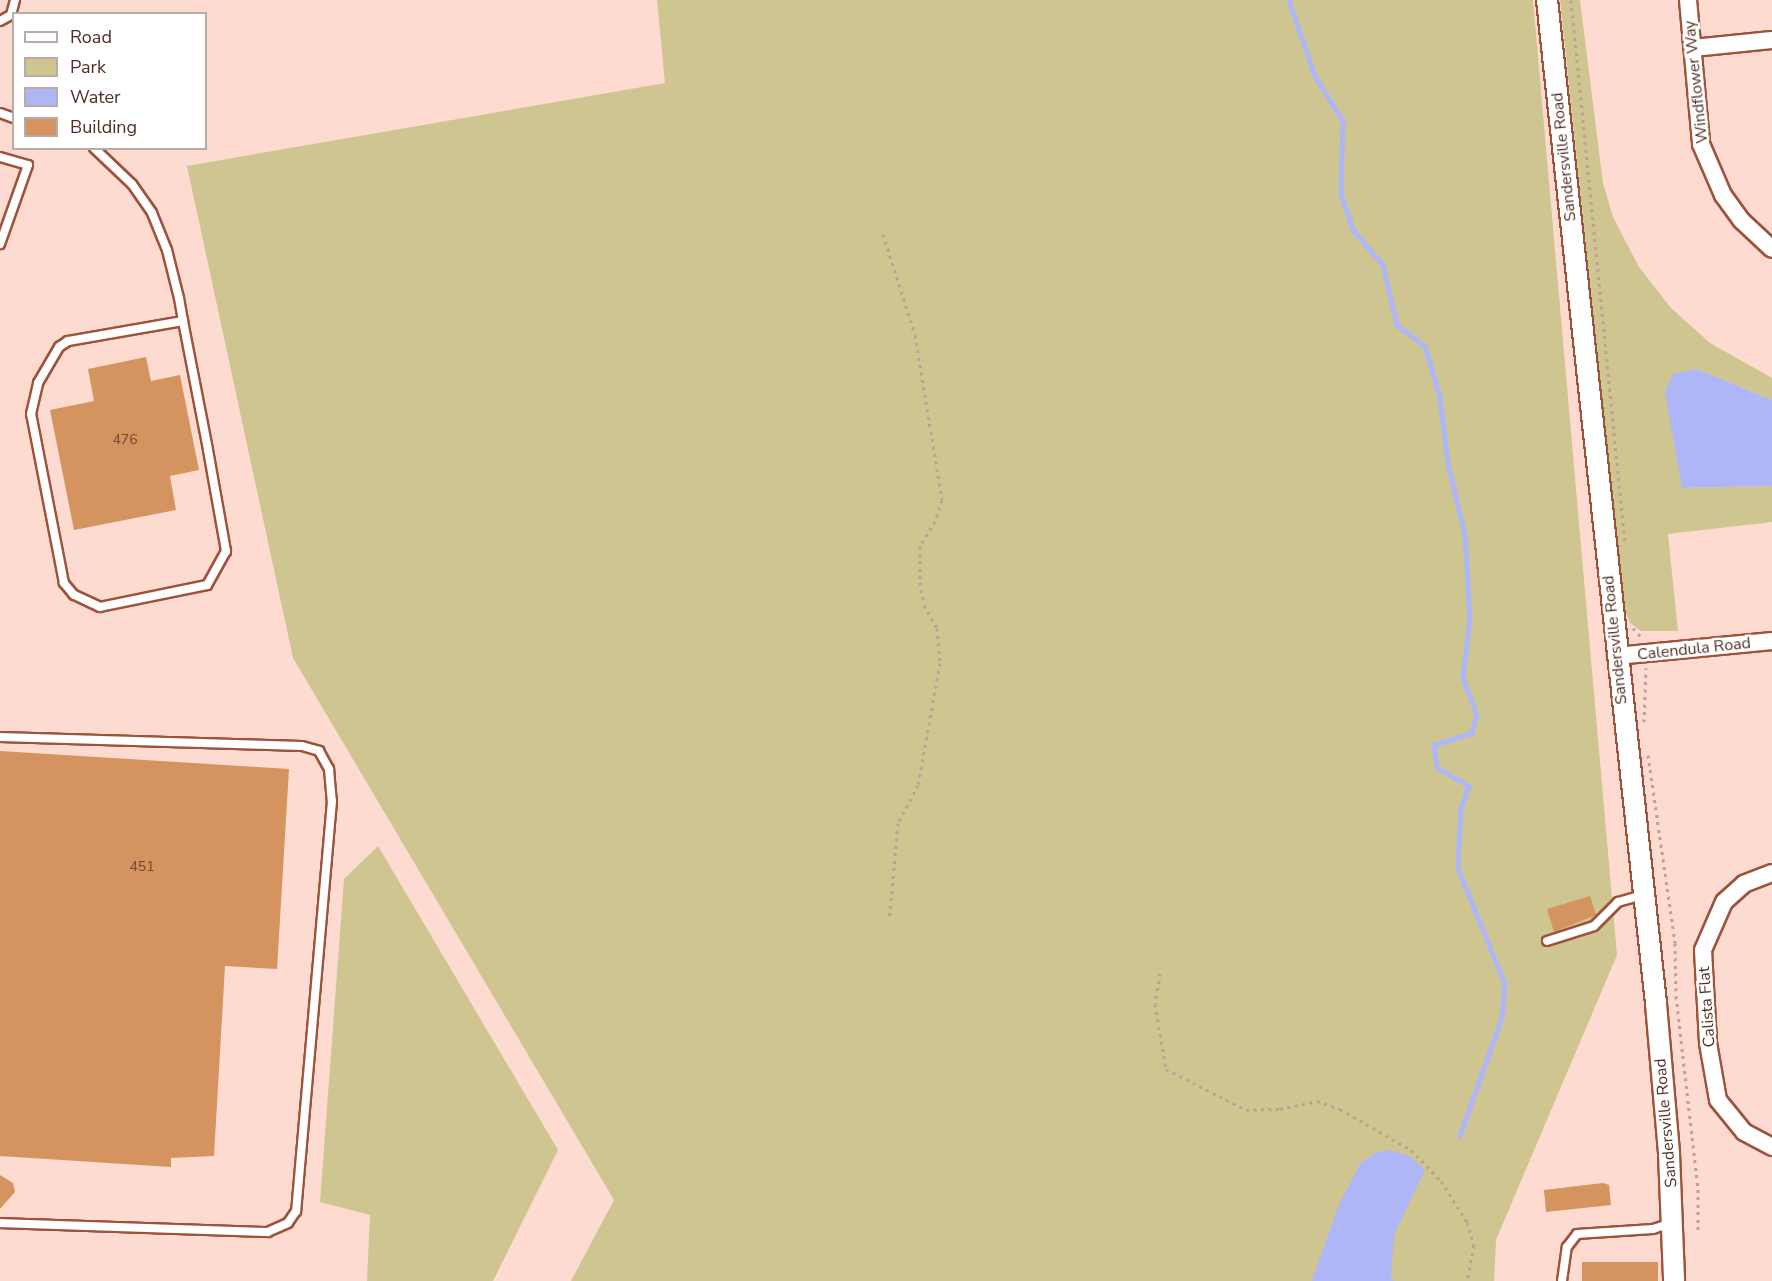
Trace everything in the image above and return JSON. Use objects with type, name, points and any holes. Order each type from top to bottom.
[{"type":"street","name":"Sandersville Road","points":[[1547,0],[1643,895],[1672,1223],[1674,1281]]},
{"type":"street","name":"Windflower Way","points":[[1688,0],[1701,144],[1711,172],[1741,220],[1772,249]]},
{"type":"street","points":[[1693,48],[1772,40]]},
{"type":"street","name":"Calendula Road","points":[[1616,656],[1772,641]]},
{"type":"street","name":"Calista Flat","points":[[1772,873],[1744,884],[1724,902],[1703,950],[1708,1043],[1718,1100],[1744,1132],[1772,1147]]},
{"type":"lane","points":[[0,21],[11,15],[15,0]]},
{"type":"lane","points":[[96,150],[132,184],[152,213],[167,250],[183,321],[226,551],[207,585],[100,607],[74,594],[64,584],[31,414],[38,383],[59,347],[68,341],[183,321]]},
{"type":"lane","points":[[0,157],[28,165],[0,244]]},
{"type":"lane","points":[[0,736],[302,746],[319,752],[330,769],[332,801],[296,1210],[288,1223],[268,1232],[0,1223]]},
{"type":"lane","points":[[1547,940],[1594,926],[1618,902],[1643,895]]},
{"type":"lane","points":[[1562,1281],[1568,1247],[1577,1234],[1653,1229],[1672,1223]]},
{"type":"path","points":[[1571,0],[1626,521],[1625,554]]},
{"type":"path","points":[[882,234],[915,335],[942,500],[935,521],[920,546],[920,582],[924,605],[937,628],[940,663],[918,785],[898,823],[889,921]]},
{"type":"path","points":[[1630,618],[1633,628],[1642,636],[1645,654],[1644,730]]},
{"type":"path","points":[[1646,745],[1675,943],[1676,996],[1698,1189],[1698,1232]]},
{"type":"path","points":[[1160,973],[1155,1004],[1166,1069],[1246,1110],[1280,1109],[1317,1101],[1340,1109],[1411,1150],[1441,1181],[1467,1222],[1474,1245],[1467,1281]]},
{"type":"green space","points":[[657,0],[1533,0],[1617,955],[1496,1240],[1494,1281],[571,1281],[614,1200],[293,658],[187,166],[665,83]]},
{"type":"green space","points":[[1560,0],[1580,0],[1603,183],[1613,217],[1639,267],[1671,308],[1710,343],[1772,378],[1772,400],[1697,369],[1682,488],[1772,486],[1772,522],[1668,534],[1678,631],[1641,631],[1630,623],[1624,608]]},
{"type":"green space","points":[[378,846],[558,1150],[493,1281],[367,1281],[370,1215],[320,1202],[344,879]]},
{"type":"water","points":[[1697,369],[1772,400],[1772,486],[1682,488],[1665,392],[1673,374]]},
{"type":"water","points":[[1390,1150],[1409,1156],[1425,1170],[1394,1235],[1391,1278],[1394,1281],[1312,1281],[1339,1204],[1360,1164],[1375,1153]]},
{"type":"building","points":[[146,357],[151,381],[180,375],[199,470],[170,476],[176,510],[74,530],[50,410],[94,401],[88,369]]},
{"type":"building","points":[[0,751],[289,769],[277,969],[225,966],[214,1156],[171,1158],[171,1167],[0,1156]]},
{"type":"building","points":[[1590,896],[1596,915],[1554,932],[1547,909]]},
{"type":"building","points":[[0,1175],[13,1183],[15,1192],[0,1209]]},
{"type":"building","points":[[1603,1183],[1609,1185],[1611,1205],[1546,1212],[1544,1190]]},
{"type":"building","points":[[1582,1262],[1658,1262],[1658,1281],[1582,1281]]},
{"type":"waterway","points":[[1289,0],[1315,76],[1343,121],[1341,194],[1354,231],[1383,265],[1397,325],[1425,346],[1440,397],[1448,463],[1465,535],[1470,618],[1463,678],[1477,714],[1472,733],[1434,745],[1437,767],[1469,786],[1461,808],[1458,868],[1505,984],[1502,1018],[1460,1136]]}]
